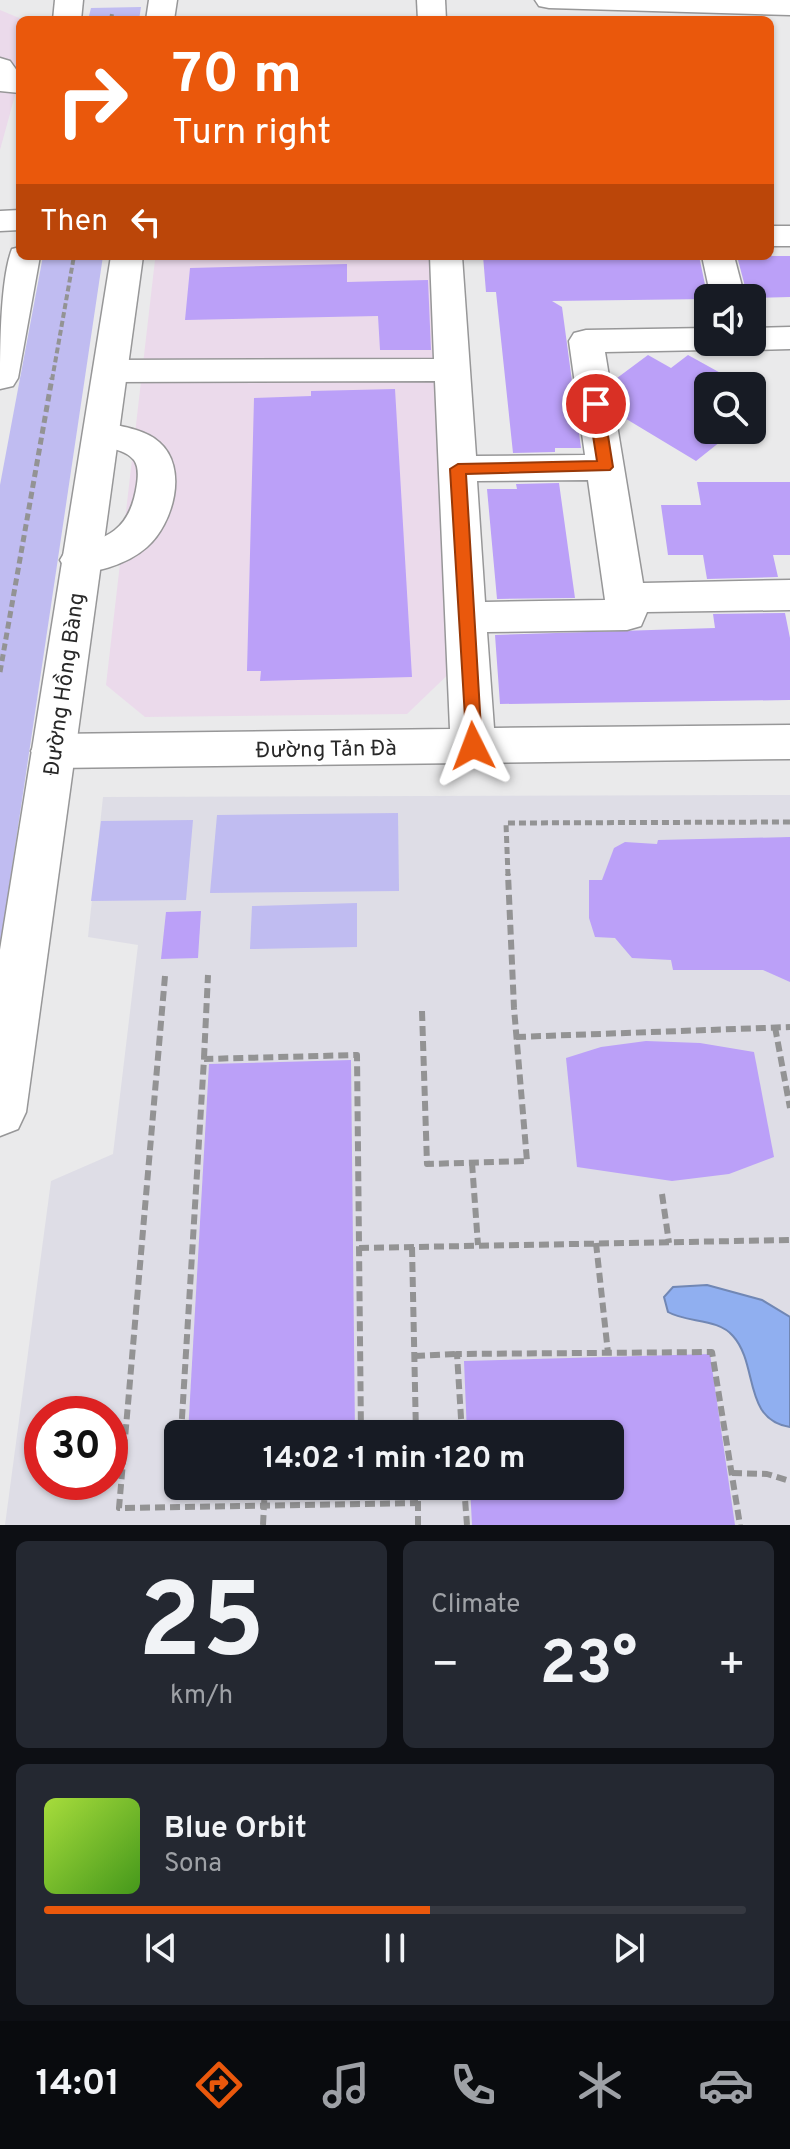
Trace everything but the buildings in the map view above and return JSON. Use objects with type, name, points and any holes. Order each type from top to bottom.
[{"type":"street","points":[[549,0],[790,7]]},
{"type":"street","points":[[0,67],[8,84],[16,84]]},
{"type":"street","points":[[0,378],[23,260]]},
{"type":"street","name":"Đường Hồng Bàng","points":[[0,1112],[14,940],[53,751],[126,260]]},
{"type":"street","points":[[446,260],[473,746]]},
{"type":"street","points":[[719,260],[725,284]]},
{"type":"street","points":[[766,339],[790,338]]},
{"type":"street","points":[[466,617],[627,615],[586,341],[694,339]]},
{"type":"street","points":[[111,371],[452,370]]},
{"type":"street","points":[[80,560],[111,552],[135,538],[150,517],[158,474],[151,455],[136,444],[101,434]]},
{"type":"street","points":[[458,469],[605,467]]},
{"type":"street","points":[[625,598],[790,595]]},
{"type":"street","name":"Đường Tản Đà","points":[[53,751],[790,742]]},
{"type":"path","points":[[0,672],[73,260]]},
{"type":"path","points":[[422,1011],[427,1164],[527,1161],[516,1037],[506,823],[790,822]]},
{"type":"path","points":[[182,1420],[208,975]]},
{"type":"path","points":[[165,976],[119,1508],[418,1503],[418,1525]]},
{"type":"path","points":[[775,1027],[786,1066],[790,1108]]},
{"type":"path","points":[[516,1037],[790,1027]]},
{"type":"path","points":[[204,1059],[357,1055],[361,1420]]},
{"type":"path","points":[[472,1163],[478,1245]]},
{"type":"path","points":[[662,1194],[669,1243]]},
{"type":"path","points":[[359,1248],[790,1240]]},
{"type":"path","points":[[596,1243],[608,1353]]},
{"type":"path","points":[[412,1247],[416,1420]]},
{"type":"path","points":[[415,1356],[712,1352],[740,1525]]},
{"type":"path","points":[[457,1354],[461,1420]]},
{"type":"path","points":[[732,1473],[767,1474],[790,1481]]},
{"type":"path","points":[[263,1525],[264,1500]]},
{"type":"path","points":[[465,1500],[467,1525]]},
{"type":"shaded area","points":[[141,7],[140,16],[89,16],[91,8]]},
{"type":"shaded area","points":[[0,10],[16,17],[16,92],[0,150]]},
{"type":"shaded area","points":[[42,260],[102,260],[0,948],[0,485]]},
{"type":"shaded area","points":[[155,260],[438,260],[458,665],[407,714],[145,717],[106,685]]},
{"type":"shaded area","points":[[790,795],[790,1525],[5,1525],[51,1181],[113,1154],[138,945],[88,937],[103,797]]},
{"type":"shaded area","points":[[398,813],[399,891],[210,893],[217,815]]},
{"type":"shaded area","points":[[193,820],[186,900],[91,901],[101,821]]},
{"type":"shaded area","points":[[357,903],[357,947],[250,949],[252,906]]},
{"type":"water","points":[[707,1285],[762,1300],[790,1317],[790,1427],[775,1422],[764,1413],[741,1348],[727,1330],[668,1312],[664,1297],[673,1287]]},
{"type":"route","points":[[473,746],[458,469],[605,467],[596,404]]}]
